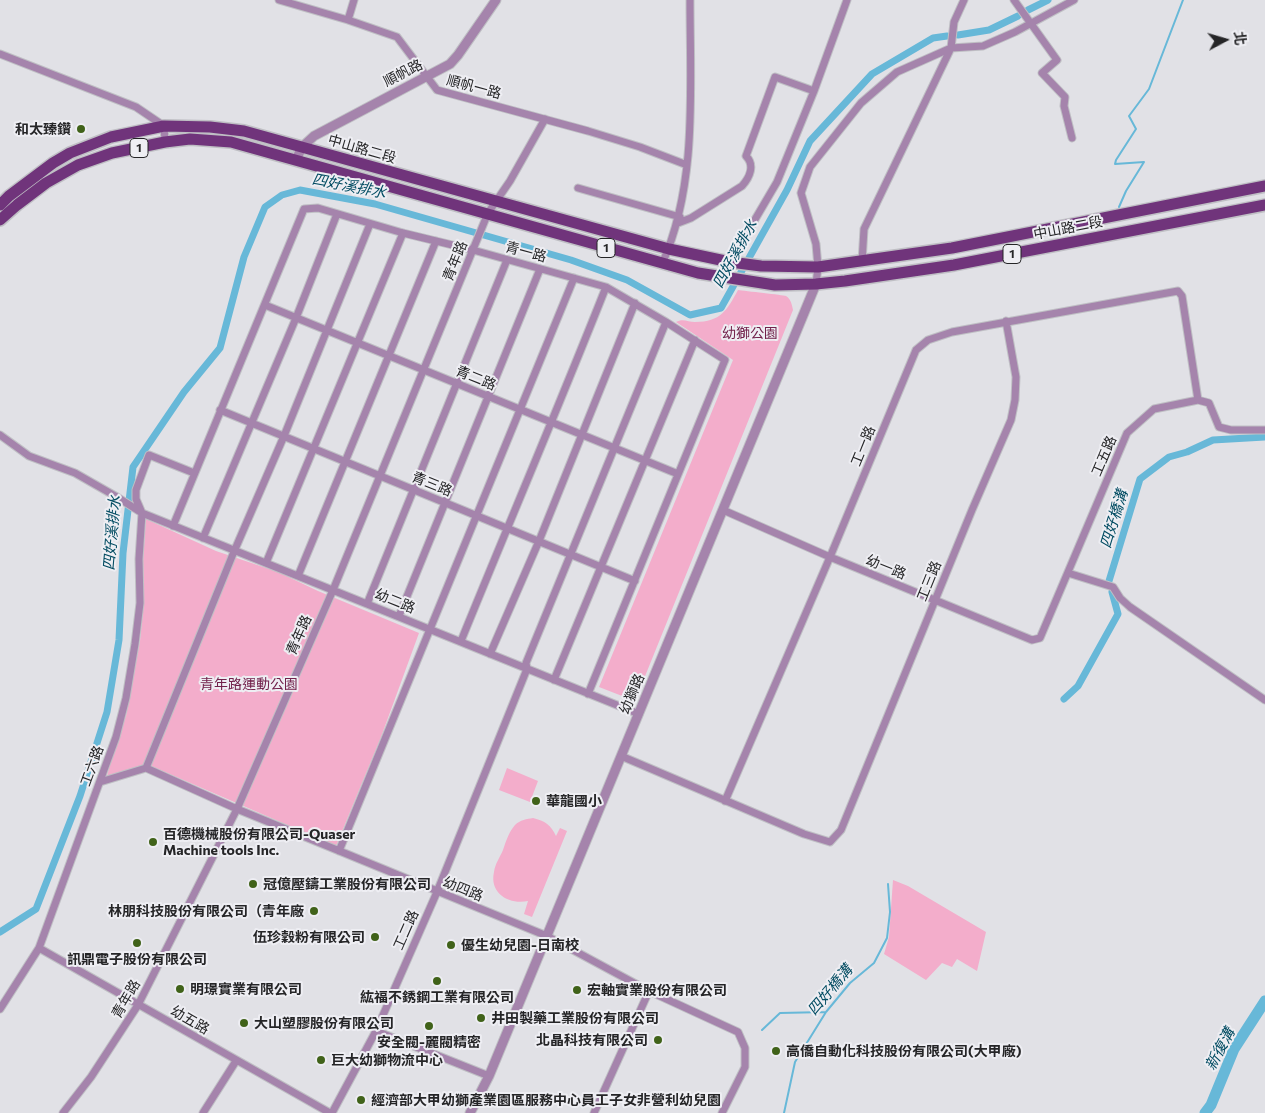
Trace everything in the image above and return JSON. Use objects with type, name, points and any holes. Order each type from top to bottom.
[{"type":"main road","name":"中山路二段","points":[[0,206],[9,196],[53,163],[70,153],[111,137],[164,126],[210,127],[244,131],[669,249],[730,262],[761,266],[818,266],[862,262],[952,248],[1265,186]]},
{"type":"main road","name":"中山路二段","points":[[0,220],[46,184],[78,165],[112,153],[190,139],[231,142],[488,213],[662,264],[698,273],[775,285],[816,284],[954,265],[1265,205]]},
{"type":"main road","points":[[1081,222],[1084,240]]},
{"type":"street","name":"順帆一路","points":[[279,0],[348,20],[397,37],[437,90],[640,148],[686,165]]},
{"type":"street","points":[[348,20],[354,0]]},
{"type":"street","name":"順帆路","points":[[302,148],[314,136],[450,64],[496,0]]},
{"type":"street","points":[[662,264],[679,220],[686,165],[689,125],[690,0]]},
{"type":"street","points":[[730,262],[777,182],[814,91],[847,0]]},
{"type":"street","points":[[862,262],[864,230],[951,48],[954,22],[964,0]]},
{"type":"street","points":[[816,284],[818,266],[816,244],[801,193],[810,167],[861,103],[897,72],[951,48],[983,46],[1016,32],[1074,0]]},
{"type":"street","points":[[1017,1],[1030,24],[1057,60],[1042,73],[1065,97],[1064,106],[1072,138]]},
{"type":"street","points":[[0,54],[136,107],[164,126],[166,142]]},
{"type":"street","points":[[578,188],[679,220],[692,218],[742,186],[748,179],[751,169],[750,160],[746,156],[775,77],[814,91]]},
{"type":"street","name":"青年路","points":[[63,1113],[91,1077],[138,1005],[237,809],[332,590],[488,213],[545,120]]},
{"type":"street","points":[[296,160],[302,148]]},
{"type":"street","name":"青一路","points":[[265,305],[304,209],[318,208],[402,233],[473,250],[606,287],[666,322],[725,360],[678,474]]},
{"type":"street","points":[[203,538],[296,318],[337,214]]},
{"type":"street","points":[[100,782],[146,768],[370,224]]},
{"type":"street","points":[[266,563],[402,233]]},
{"type":"street","points":[[298,576],[436,241]]},
{"type":"street","points":[[367,604],[507,260]]},
{"type":"street","points":[[399,616],[540,269]]},
{"type":"street","points":[[338,851],[574,278]]},
{"type":"street","name":"幼獅路","points":[[470,1113],[489,1076],[816,284]]},
{"type":"street","points":[[461,641],[552,423],[606,287]]},
{"type":"street","name":"工一路","points":[[725,801],[830,558],[916,350],[928,340],[952,332],[1178,291],[1182,296],[1198,400]]},
{"type":"street","points":[[490,654],[539,541],[635,303]]},
{"type":"street","points":[[173,526],[265,305]]},
{"type":"street","name":"青二路","points":[[265,305],[678,474]]},
{"type":"street","name":"工二路","points":[[331,1113],[376,1031],[437,892],[527,669],[526,663],[666,322]]},
{"type":"street","name":"工三路","points":[[725,801],[804,834],[830,842],[841,830],[1011,420],[1015,400],[1016,377],[1006,322]]},
{"type":"street","points":[[554,680],[695,340]]},
{"type":"street","points":[[1198,400],[1209,403],[1218,427],[1231,430],[1265,430]]},
{"type":"street","name":"工五路","points":[[1040,638],[1127,433],[1154,409],[1198,400]]},
{"type":"street","name":"青三路","points":[[220,410],[635,581]]},
{"type":"street","name":"幼二路","points":[[0,435],[29,456],[75,474],[142,513],[639,714]]},
{"type":"street","name":"工六路","points":[[0,1009],[39,948],[118,730],[136,644],[140,603],[139,559],[142,513],[136,499],[136,490],[149,454],[194,473]]},
{"type":"street","points":[[588,694],[678,474]]},
{"type":"street","name":"幼一路","points":[[723,510],[830,558],[1032,640],[1040,638]]},
{"type":"street","points":[[1068,573],[1113,587],[1120,598],[1130,607],[1265,700]]},
{"type":"street","points":[[621,756],[725,801]]},
{"type":"street","name":"幼四路","points":[[146,768],[237,809],[547,936],[649,991],[738,1032],[745,1048],[745,1066],[722,1113]]},
{"type":"street","name":"幼五路","points":[[39,948],[331,1113]]},
{"type":"street","points":[[594,1113],[649,991]]},
{"type":"street","points":[[376,1031],[489,1076]]},
{"type":"street","points":[[203,1113],[236,1061]]},
{"type":"green space","name":"幼獅公園","points":[[738,290],[786,296],[792,304],[793,310],[635,701],[599,687],[733,360],[676,322],[683,320],[704,321],[717,317],[726,309]]},
{"type":"green space","name":"青年路運動公園","points":[[146,519],[216,551],[278,572],[318,591],[419,633],[381,737],[336,846],[151,766],[107,776],[115,744],[126,716],[140,641],[144,602],[143,561]]},
{"type":"green space","points":[[507,768],[538,781],[530,802],[499,790]]},
{"type":"green space","points":[[533,818],[547,824],[556,836],[560,828],[567,831],[532,917],[524,914],[528,901],[514,901],[502,896],[498,892],[493,880],[495,866],[511,831],[519,822]]},
{"type":"green space","points":[[893,880],[908,886],[986,932],[977,971],[957,959],[952,967],[942,963],[926,980],[884,954],[889,937]]},
{"type":"waterway","name":"四好溪排水","points":[[1028,10],[1048,0]]},
{"type":"waterway","points":[[1119,207],[1126,191],[1144,162],[1115,164],[1136,129],[1129,116],[1149,89],[1183,0]]},
{"type":"waterway","name":"四好溪排水","points":[[958,35],[989,30],[1018,16]]},
{"type":"waterway","name":"四好溪排水","points":[[0,932],[36,909],[80,796],[107,712],[119,640],[123,553],[133,467],[184,392],[220,348],[244,257],[265,207],[282,195],[300,190],[375,204],[571,260],[627,280],[690,315],[721,308],[787,190],[810,141],[872,74],[933,38],[947,36]]},
{"type":"waterway","name":"四好橋溝","points":[[1109,581],[1140,479],[1169,457],[1187,452],[1213,440],[1265,437]]},
{"type":"waterway","name":"四好橋溝","points":[[1064,699],[1078,686],[1118,614],[1112,592]]},
{"type":"waterway","name":"四好橋溝","points":[[784,1113],[795,1062],[826,1012],[850,983],[874,963],[887,938],[890,912],[888,884]]},
{"type":"waterway","name":"新復溝","points":[[1205,1113],[1211,1105],[1234,1049],[1265,1001]]},
{"type":"waterway","points":[[762,1030],[780,1013],[826,1012]]},
{"type":"place","name":"和太臻鑽","points":[[81,129]]},
{"type":"place","name":"華龍國小","points":[[536,801]]},
{"type":"place","name":"百德機械股份有限公司-Quaser Machine tools Inc.","points":[[153,842]]},
{"type":"place","name":"冠億壓鑄工業股份有限公司","points":[[253,884]]},
{"type":"place","name":"林朋科技股份有限公司（青年廠","points":[[314,911]]},
{"type":"place","name":"伍珍穀粉有限公司","points":[[375,937]]},
{"type":"place","name":"訊鼎電子股份有限公司","points":[[137,943]]},
{"type":"place","name":"優生幼兒園-日南校","points":[[451,945]]},
{"type":"place","name":"紘福不銹鋼工業有限公司","points":[[437,981]]},
{"type":"place","name":"明璟實業有限公司","points":[[180,989]]},
{"type":"place","name":"宏軸實業股份有限公司","points":[[577,990]]},
{"type":"place","name":"井田製藥工業股份有限公司","points":[[481,1018]]},
{"type":"place","name":"大山塑膠股份有限公司","points":[[244,1023]]},
{"type":"place","name":"安全閥-麗閥精密","points":[[429,1026]]},
{"type":"place","name":"北晶科技有限公司","points":[[658,1040]]},
{"type":"place","name":"高僑自動化科技股份有限公司(大甲廠)","points":[[776,1051]]},
{"type":"place","name":"巨大幼獅物流中心","points":[[321,1060]]},
{"type":"place","name":"經濟部大甲幼獅產業園區服務中心員工子女非營利幼兒園","points":[[361,1100]]}]
